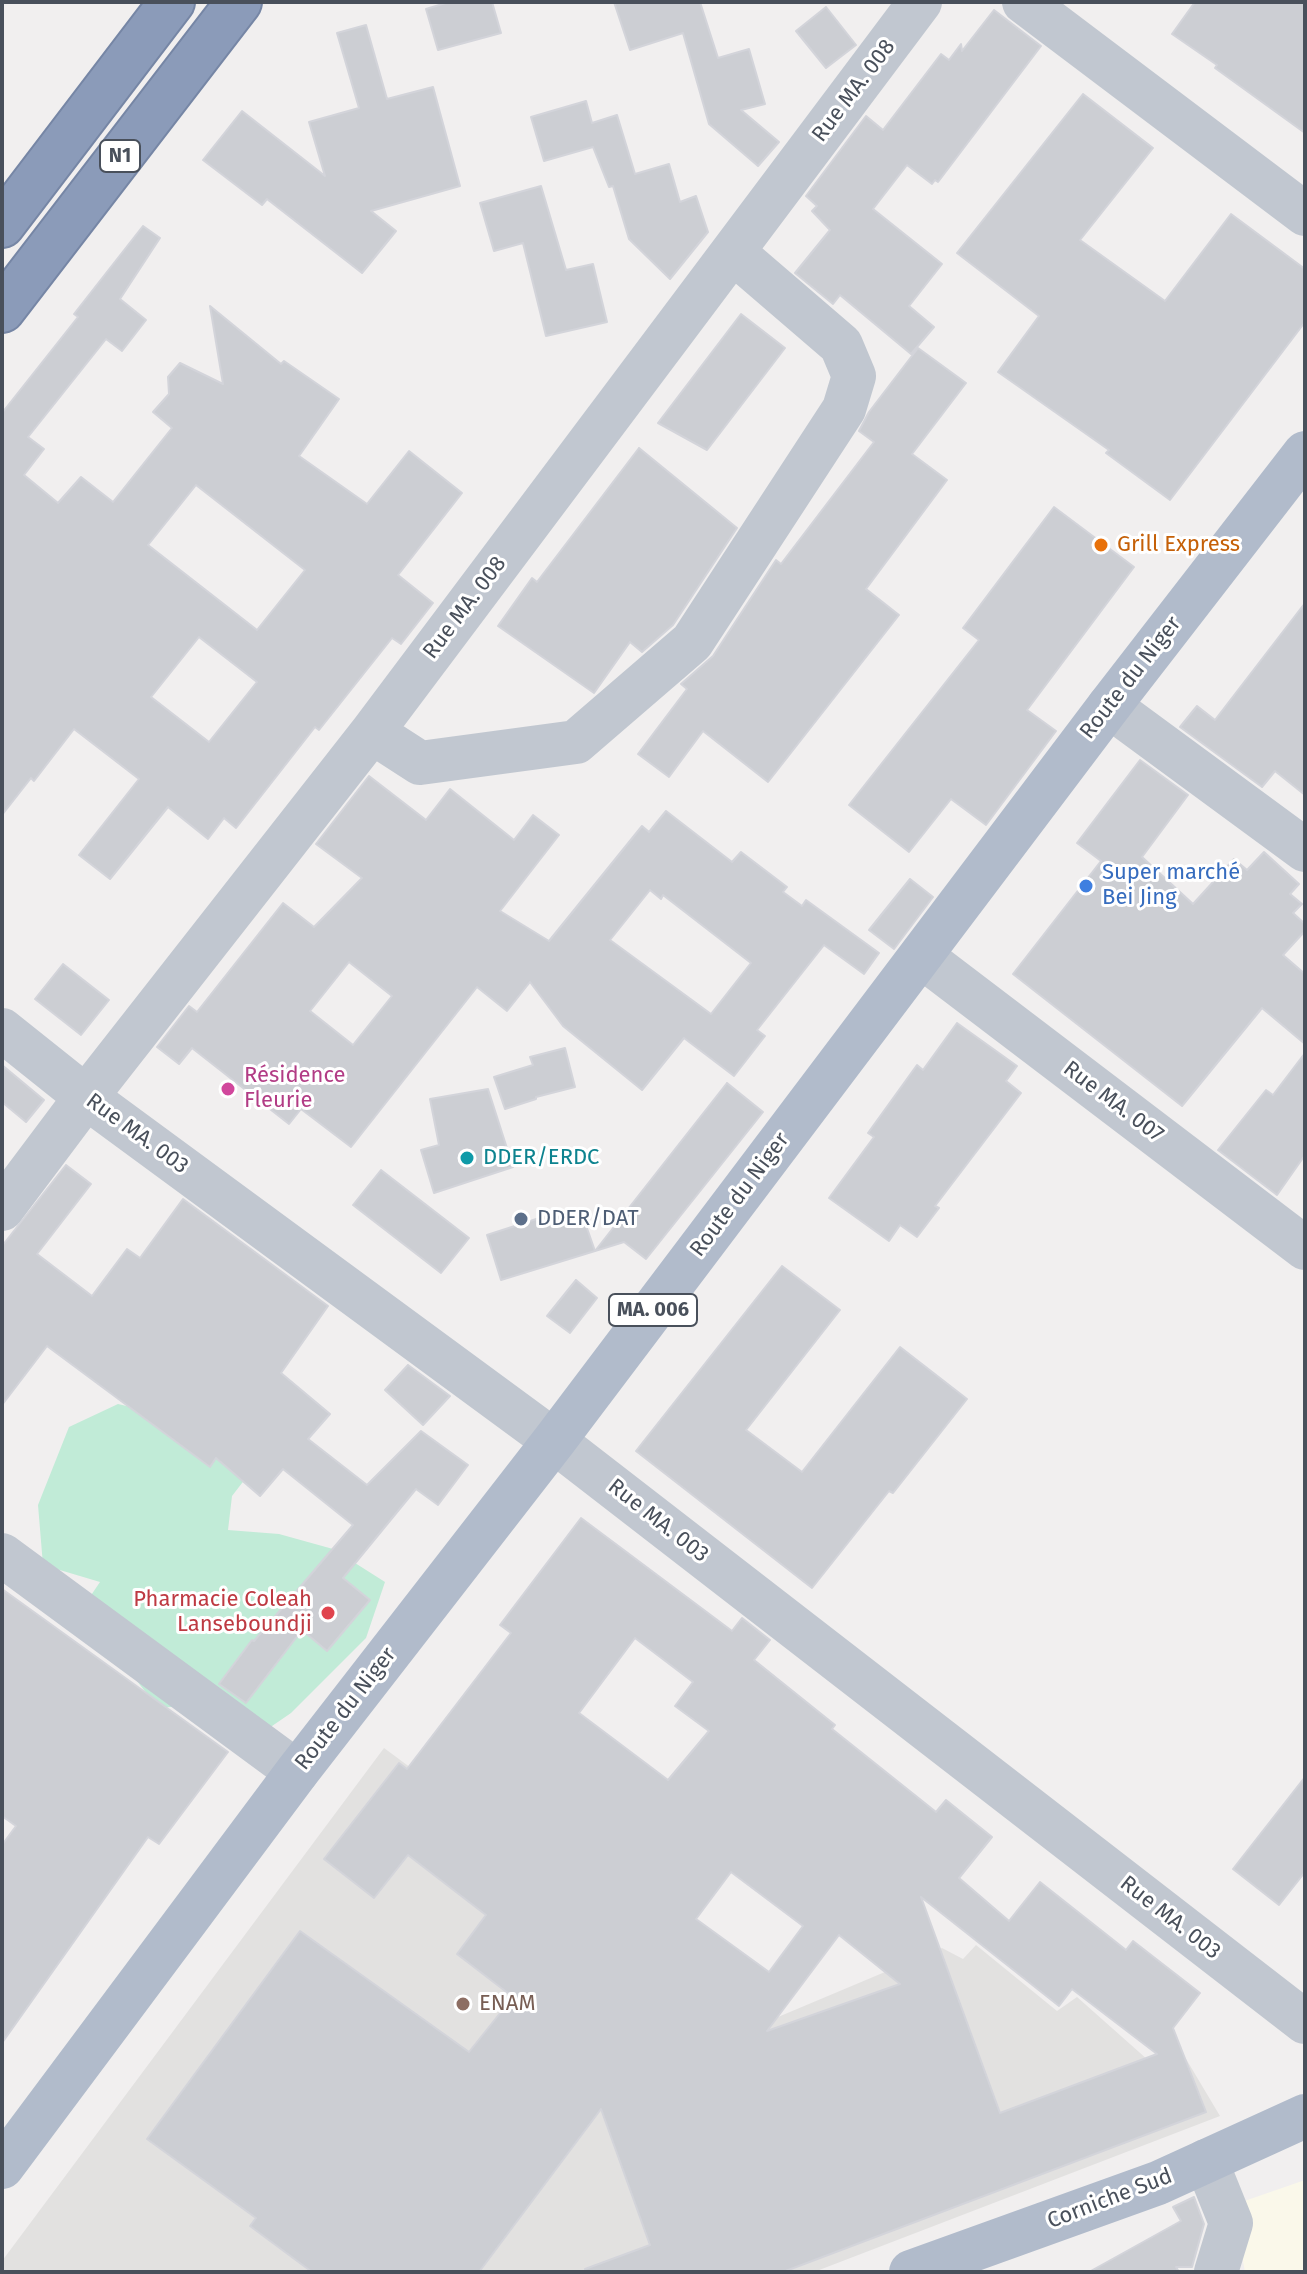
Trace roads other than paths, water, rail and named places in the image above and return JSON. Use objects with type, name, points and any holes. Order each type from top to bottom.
[{"type":"highway","name":"N1","points":[[2,225],[172,2]]},
{"type":"highway","name":"N1","points":[[2,310],[239,2]]},
{"type":"main road","name":"Route du Niger","points":[[2,2167],[297,1772],[554,1441],[1109,706],[1305,453]]},
{"type":"main road","name":"Corniche Sud","points":[[911,2272],[1158,2183],[1305,2116]]},
{"type":"street","name":"Rue MA. 008","points":[[2,1209],[372,732],[920,2]]},
{"type":"street","points":[[1024,2],[1305,214]]},
{"type":"street","points":[[372,732],[420,763],[576,742],[692,642],[844,409],[854,376],[841,345],[734,253]]},
{"type":"street","points":[[1109,706],[1305,850]]},
{"type":"street","name":"Rue MA. 007","points":[[921,956],[1305,1248]]},
{"type":"street","name":"Rue MA. 003","points":[[2,1030],[86,1097],[554,1441],[1305,2022]]},
{"type":"street","points":[[2,1555],[297,1772]]},
{"type":"street","points":[[1206,2161],[1231,2223],[1216,2272]]},
{"type":"place","name":"Grill Express","points":[[1101,545]]},
{"type":"place","name":"Super marché Bei Jing","points":[[1086,886]]},
{"type":"place","name":"Résidence Fleurie","points":[[228,1089]]},
{"type":"place","name":"DDER/ERDC","points":[[467,1158]]},
{"type":"place","name":"DDER/DAT","points":[[521,1219]]},
{"type":"place","name":"Pharmacie Coleah Lanseboundji","points":[[328,1613]]},
{"type":"place","name":"ENAM","points":[[463,2004]]}]
